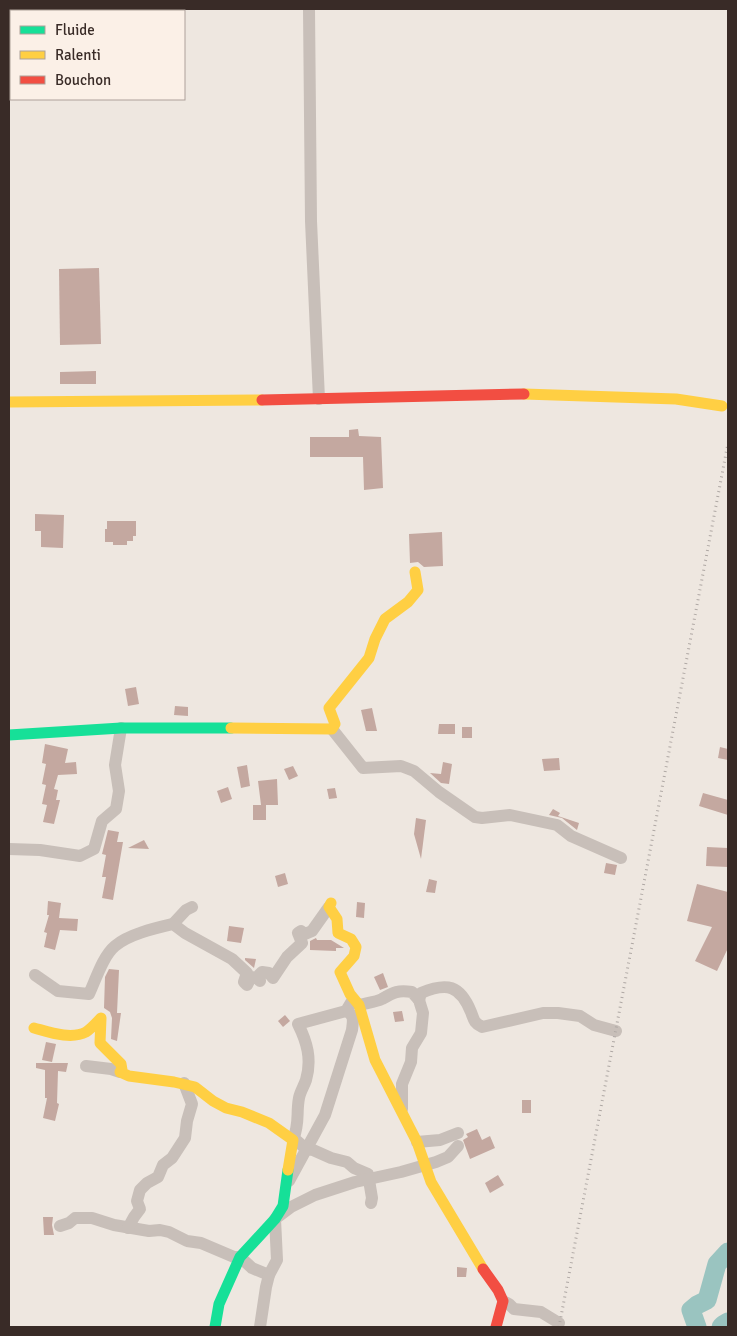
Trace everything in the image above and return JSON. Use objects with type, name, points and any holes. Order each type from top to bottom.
[{"type":"street","points":[[309,9],[311,221],[319,399]]},
{"type":"street","points":[[9,402],[319,399],[520,394],[676,399],[722,406]]},
{"type":"street","points":[[332,729],[335,724],[330,708],[368,658],[385,619],[408,602],[418,590],[415,572]]},
{"type":"street","points":[[9,735],[121,728],[174,727],[332,729]]},
{"type":"street","points":[[9,849],[40,850],[80,856],[94,849],[102,821],[116,809],[119,791],[115,765],[121,728]]},
{"type":"street","points":[[332,729],[363,768],[401,766],[414,771],[475,818],[510,815],[557,826],[571,836],[621,858]]},
{"type":"street","points":[[173,924],[185,933],[232,959],[247,973],[244,982],[247,985],[252,977],[258,978],[260,981],[262,972],[269,973],[273,978],[287,957],[302,943],[298,933],[301,931],[306,934],[312,932],[330,905],[340,923],[338,933],[351,939],[356,947],[354,956],[340,972],[345,980],[353,1006],[375,1060],[417,1142],[431,1182],[503,1301],[514,1309],[542,1312],[559,1323]]},
{"type":"street","points":[[35,975],[58,991],[89,994],[101,965],[115,946],[140,932],[173,924],[186,910],[192,907]]},
{"type":"street","points":[[419,1000],[421,993],[430,989],[442,986],[455,988],[463,996],[475,1023],[482,1027],[543,1013],[558,1013],[580,1016],[594,1025],[616,1031]]},
{"type":"street","points":[[215,1327],[219,1304],[240,1258],[275,1219],[283,1206],[293,1140],[298,1129],[299,1098],[306,1078],[308,1057],[308,1046],[303,1031],[298,1024],[316,1021],[353,1006],[382,999],[392,992],[412,992],[419,1000],[423,1013],[420,1032],[412,1048],[410,1062],[402,1084],[402,1111]]},
{"type":"street","points":[[287,1185],[325,1115],[352,1030],[354,1018],[350,1013],[353,1006]]},
{"type":"street","points":[[34,1028],[64,1034],[79,1034],[88,1030],[101,1018],[100,1043],[121,1064],[122,1070],[120,1072]]},
{"type":"street","points":[[86,1066],[111,1069],[129,1076],[184,1083],[195,1087],[213,1102],[268,1123],[297,1141],[306,1149],[347,1162],[354,1168],[368,1174],[372,1198],[371,1203]]},
{"type":"street","points":[[128,1228],[140,1209],[137,1201],[140,1190],[147,1183],[158,1177],[163,1165],[172,1158],[185,1138],[192,1104],[184,1083]]},
{"type":"street","points":[[417,1142],[440,1140],[458,1133]]},
{"type":"street","points":[[275,1219],[291,1207],[316,1195],[369,1178],[424,1165],[448,1157],[458,1146]]},
{"type":"street","points":[[60,1226],[69,1224],[75,1218],[92,1218],[128,1228],[169,1232],[187,1241],[240,1258],[252,1268],[269,1275]]},
{"type":"street","points":[[260,1327],[262,1305],[269,1275],[277,1260],[275,1219]]},
{"type":"street","points":[[496,1327],[503,1301]]},
{"type":"building","points":[[99,268],[101,344],[60,345],[59,269]]},
{"type":"building","points":[[96,371],[96,384],[60,384],[60,372]]},
{"type":"building","points":[[358,429],[359,436],[381,437],[383,488],[364,490],[363,457],[310,457],[310,437],[349,437],[349,430]]},
{"type":"building","points":[[35,514],[64,515],[63,548],[41,547],[41,531],[35,531]]},
{"type":"building","points":[[107,521],[136,521],[136,536],[133,536],[133,541],[127,541],[127,545],[113,545],[113,542],[105,542]]},
{"type":"building","points":[[442,532],[443,566],[424,567],[418,562],[410,563],[409,534]]},
{"type":"building","points":[[136,687],[139,704],[128,706],[125,689]]},
{"type":"building","points":[[175,706],[188,707],[188,716],[174,715]]},
{"type":"building","points":[[372,708],[377,731],[366,731],[361,710]]},
{"type":"building","points":[[439,724],[455,724],[455,734],[438,734]]},
{"type":"building","points":[[462,727],[472,727],[472,738],[462,738]]},
{"type":"building","points":[[45,744],[68,749],[65,763],[76,762],[77,774],[58,775],[54,789],[58,790],[56,800],[60,800],[54,824],[43,822],[47,805],[42,804],[46,785],[42,784],[46,764],[42,763]]},
{"type":"building","points":[[720,747],[728,749],[728,760],[718,758]]},
{"type":"building","points":[[559,758],[560,770],[544,771],[542,759]]},
{"type":"building","points":[[443,762],[452,764],[449,784],[441,783],[430,773],[441,774]]},
{"type":"building","points":[[247,765],[250,786],[241,788],[237,767]]},
{"type":"building","points":[[293,766],[298,776],[289,780],[284,769]]},
{"type":"building","points":[[277,779],[278,805],[266,805],[266,820],[253,820],[253,805],[261,805],[258,781]]},
{"type":"building","points":[[228,787],[232,799],[221,803],[217,791]]},
{"type":"building","points":[[335,788],[337,798],[329,799],[327,789]]},
{"type":"building","points":[[703,793],[728,800],[728,815],[699,806]]},
{"type":"building","points":[[553,809],[560,813],[558,816],[579,823],[577,830],[562,818],[549,815]]},
{"type":"building","points":[[416,818],[426,820],[421,859],[414,834]]},
{"type":"building","points":[[108,830],[119,832],[117,842],[123,842],[113,900],[102,898],[106,877],[102,877],[106,855],[102,854]]},
{"type":"building","points":[[144,840],[149,849],[128,848]]},
{"type":"building","points":[[707,847],[728,848],[728,867],[706,866]]},
{"type":"building","points":[[606,863],[617,865],[615,875],[604,873]]},
{"type":"building","points":[[285,873],[288,884],[278,887],[275,876]]},
{"type":"building","points":[[429,879],[437,881],[435,893],[426,892]]},
{"type":"building","points":[[697,884],[728,892],[728,948],[717,971],[695,961],[712,927],[687,921]]},
{"type":"building","points":[[48,901],[61,903],[59,918],[78,919],[77,931],[60,930],[55,950],[44,947],[47,933],[44,932],[49,915],[47,915]]},
{"type":"building","points":[[357,902],[365,903],[364,918],[356,917]]},
{"type":"building","points":[[229,926],[244,928],[241,943],[227,941]]},
{"type":"building","points":[[316,938],[317,940],[331,940],[344,948],[336,948],[336,951],[310,950],[310,941]]},
{"type":"building","points":[[245,958],[256,959],[254,968],[245,960]]},
{"type":"building","points":[[109,969],[119,970],[117,1013],[121,1013],[117,1041],[111,1039],[112,1018],[110,1012],[104,1008],[105,977]]},
{"type":"building","points":[[383,973],[388,987],[380,990],[374,977]]},
{"type":"building","points":[[402,1011],[404,1021],[395,1022],[393,1012]]},
{"type":"building","points":[[285,1015],[290,1021],[283,1027],[278,1021]]},
{"type":"building","points":[[46,1042],[56,1044],[52,1062],[42,1060]]},
{"type":"building","points":[[36,1063],[68,1063],[66,1072],[58,1071],[57,1103],[59,1104],[55,1121],[43,1118],[47,1098],[45,1098],[45,1070],[36,1068]]},
{"type":"building","points":[[522,1100],[531,1100],[531,1113],[522,1113]]},
{"type":"building","points":[[477,1129],[482,1140],[490,1136],[495,1148],[470,1159],[463,1140],[468,1137],[466,1134]]},
{"type":"building","points":[[498,1175],[504,1185],[490,1193],[485,1183]]},
{"type":"building","points":[[43,1217],[53,1217],[54,1235],[44,1235]]},
{"type":"building","points":[[457,1267],[467,1268],[466,1277],[457,1277]]},
{"type":"waterway","points":[[697,1327],[691,1310],[707,1300],[717,1264],[728,1252]]},
{"type":"waterway","points":[[721,1327],[728,1322]]},
{"type":"railway","points":[[559,1327],[728,443]]},
{"type":"traffic: fast","points":[[9,735],[121,728],[231,728]]},
{"type":"traffic: fast","points":[[215,1327],[219,1304],[240,1257],[275,1219],[283,1206],[288,1170]]},
{"type":"traffic: slow","points":[[524,394],[676,399],[722,406]]},
{"type":"traffic: slow","points":[[9,402],[262,400]]},
{"type":"traffic: slow","points":[[231,728],[332,729],[335,724],[329,708],[369,658],[375,639],[385,619],[408,602],[418,590],[415,572]]},
{"type":"traffic: slow","points":[[331,903],[329,907],[337,919],[338,933],[351,939],[356,947],[354,956],[340,972],[350,994],[359,1005],[375,1060],[417,1142],[431,1182],[483,1269]]},
{"type":"traffic: slow","points":[[34,1028],[60,1035],[74,1035],[86,1032],[101,1018],[100,1043],[121,1064],[122,1070],[120,1072],[129,1076],[195,1087],[226,1108],[269,1123],[293,1140],[288,1170]]},
{"type":"traffic: jam","points":[[262,400],[524,394]]},
{"type":"traffic: jam","points":[[483,1269],[498,1290],[503,1301],[496,1327]]}]
